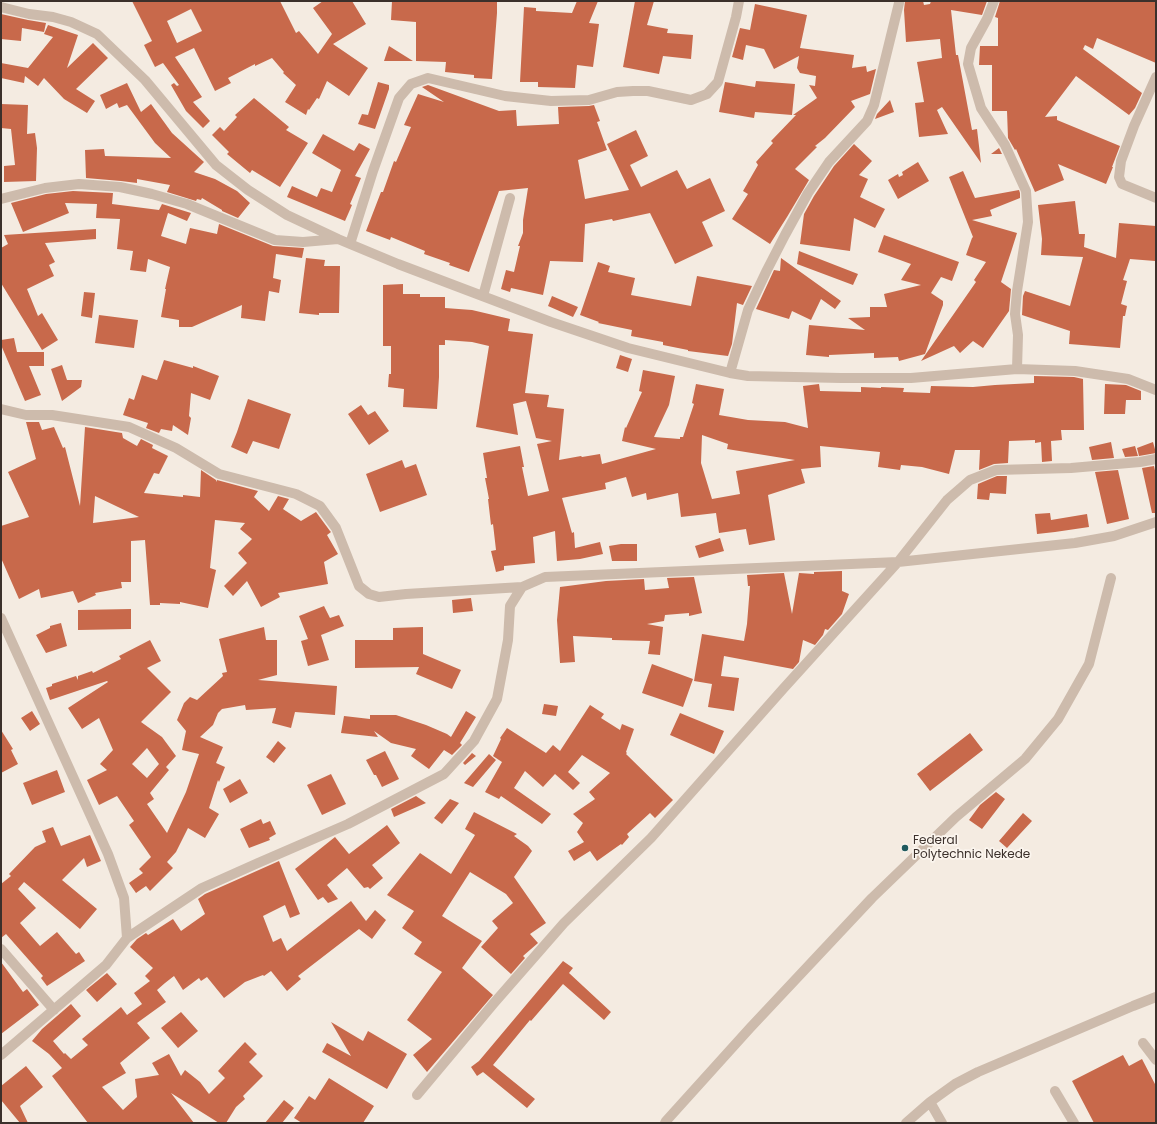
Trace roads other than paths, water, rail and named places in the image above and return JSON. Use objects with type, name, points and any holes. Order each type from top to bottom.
[{"type":"street","points":[[350,244],[373,171],[399,98],[411,84],[428,78],[505,96],[552,101],[589,100],[617,92],[633,91],[648,91],[691,100],[707,94],[718,82],[739,1]]},
{"type":"street","points":[[994,1],[987,19],[971,48],[968,64],[981,108],[1005,145],[1026,191],[1028,222],[1017,291],[1015,314],[1018,335],[1017,369]]},
{"type":"street","points":[[730,373],[748,310],[766,270],[808,192],[829,162],[867,121],[874,105],[899,3]]},
{"type":"street","points":[[1,7],[71,22],[97,34],[145,80],[216,165],[248,190],[287,215],[338,239],[398,264],[551,322],[628,348],[730,373],[755,376],[911,378],[1017,369],[1075,371],[1128,379],[1156,390]]},
{"type":"street","points":[[1156,76],[1134,126],[1121,161],[1119,177],[1122,184],[1156,198]]},
{"type":"street","points":[[1,199],[45,188],[79,184],[120,187],[187,204],[275,240],[303,242],[338,239]]},
{"type":"street","points":[[482,296],[510,198]]},
{"type":"street","points":[[1,409],[26,415],[52,415],[129,427],[176,448],[220,474],[296,494],[320,506],[336,528],[359,586],[368,594],[379,597],[522,587],[545,577],[898,562],[1075,543],[1114,536],[1156,522]]},
{"type":"street","points":[[417,1095],[494,1002],[564,923],[651,838],[898,562],[947,500],[970,480],[996,470],[1071,468],[1140,462],[1156,459]]},
{"type":"street","points":[[665,1123],[750,1028],[872,898],[956,816],[1025,759],[1058,719],[1089,664],[1111,578]]},
{"type":"street","points":[[1,1055],[106,965],[126,938],[202,888],[348,824],[444,774],[474,741],[497,699],[508,640],[510,606],[522,587]]},
{"type":"street","points":[[1,618],[108,854],[124,898],[126,938]]},
{"type":"street","points":[[1,949],[54,1010]]},
{"type":"street","points":[[906,1123],[930,1102],[955,1084],[978,1072],[1156,997]]},
{"type":"street","points":[[1143,1043],[1156,1060]]},
{"type":"street","points":[[1055,1091],[1074,1123]]},
{"type":"street","points":[[930,1102],[942,1123]]},
{"type":"place","name":"Federal Polytechnic Nekede","points":[[905,848]]}]
